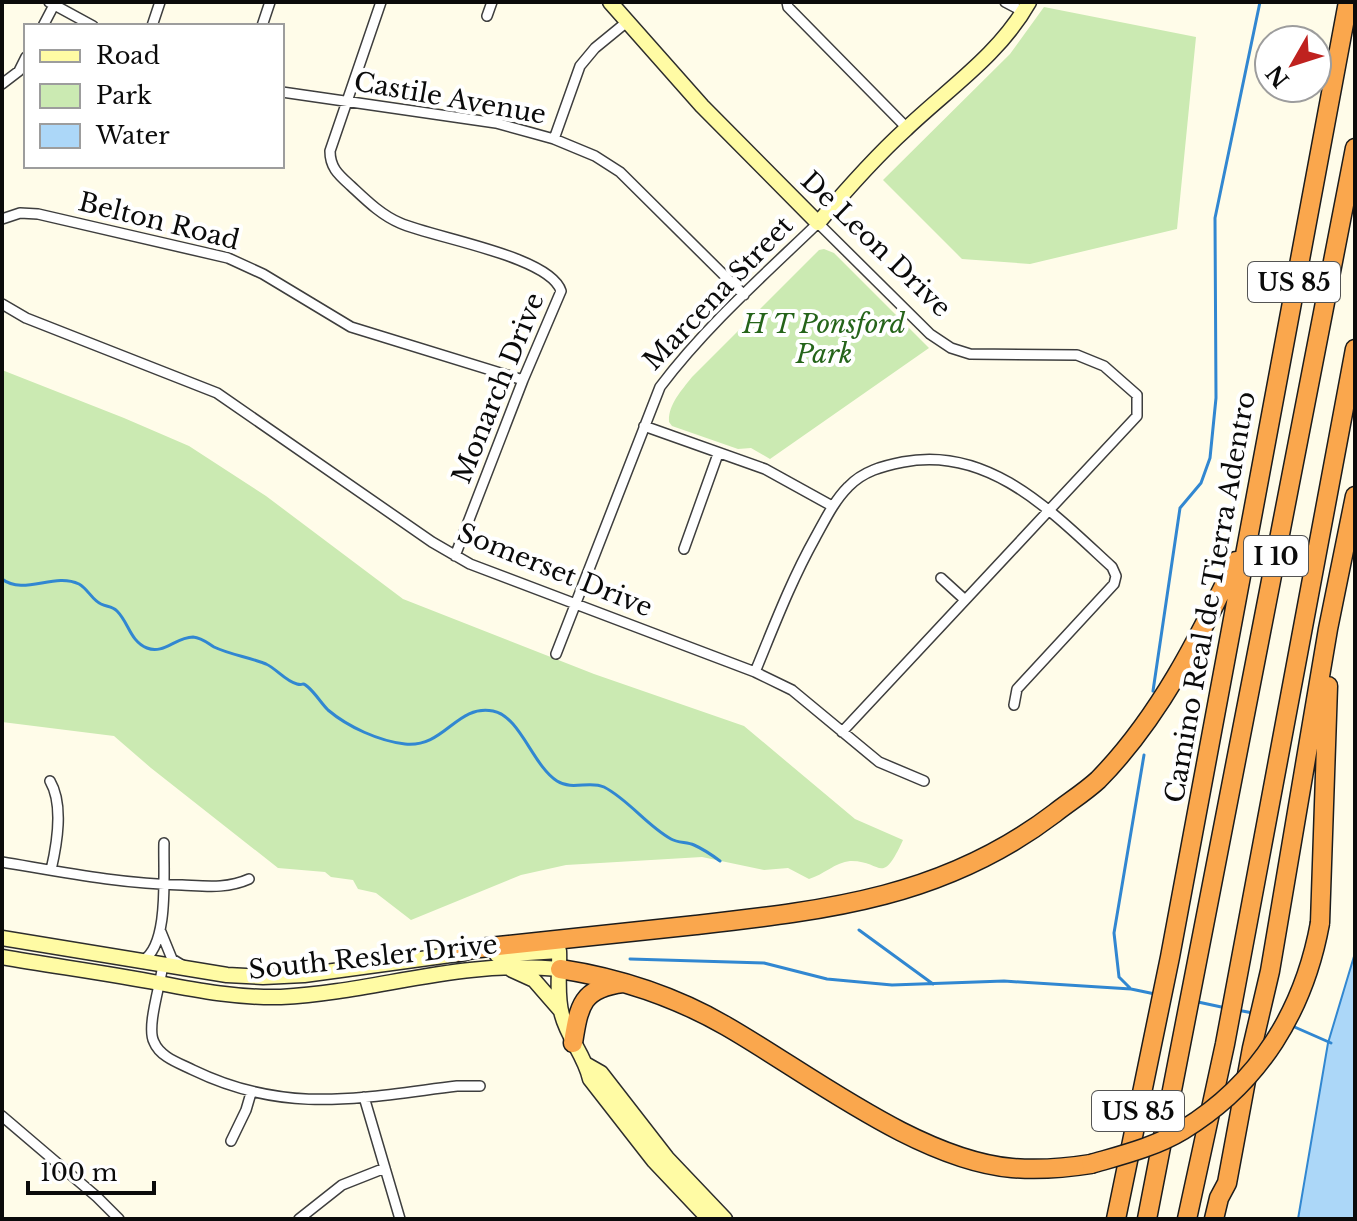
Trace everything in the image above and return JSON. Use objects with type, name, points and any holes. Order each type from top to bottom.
[{"type":"highway","name":"Camino Real de Tierra Adentro","points":[[1116,1219],[1170,957],[1348,2]]},
{"type":"highway","name":"I 10","points":[[1147,1219],[1355,148]]},
{"type":"highway","name":"I 10","points":[[1187,1219],[1240,970],[1355,349]]},
{"type":"highway","points":[[1217,1219],[1219,1198],[1227,1183],[1270,971],[1328,629],[1355,496]]},
{"type":"highway","points":[[458,952],[847,905],[948,876],[981,860],[1047,819],[1095,782],[1138,731],[1187,658],[1246,540]]},
{"type":"highway","points":[[559,960],[670,999],[724,1025],[897,1129],[965,1157],[1012,1168],[1091,1164],[1150,1146],[1182,1131],[1242,1082],[1292,1015],[1307,976],[1320,923],[1328,629]]},
{"type":"highway","points":[[559,960],[691,936],[721,922]]},
{"type":"highway","points":[[573,1043],[584,999],[605,985],[626,982]]},
{"type":"main road","name":"De Leon Drive","points":[[610,2],[702,106],[818,223]]},
{"type":"main road","name":"Marcena Street","points":[[818,223],[852,183],[907,128],[972,72],[1002,41],[1026,7]]},
{"type":"main road","name":"South Resler Drive","points":[[2,938],[263,977],[304,975],[458,952],[559,960]]},
{"type":"main road","name":"South Resler Drive","points":[[2,957],[225,995],[285,996],[434,973],[559,960]]},
{"type":"main road","points":[[559,960],[561,1011],[573,1043],[587,1065],[590,1079],[654,1161],[725,1219]]},
{"type":"main road","points":[[505,966],[534,980],[561,1011]]},
{"type":"main road","points":[[696,1198],[709,1219]]},
{"type":"street","points":[[153,24],[160,2]]},
{"type":"street","points":[[263,24],[270,2]]},
{"type":"street","name":"Monarch Drive","points":[[381,2],[330,151],[335,171],[379,211],[400,223],[496,252],[548,273],[558,281],[561,291],[455,556]]},
{"type":"street","points":[[487,16],[492,2]]},
{"type":"street","points":[[787,2],[788,7],[907,128]]},
{"type":"street","points":[[1005,2],[1026,7]]},
{"type":"street","points":[[44,24],[51,3],[89,24]]},
{"type":"street","points":[[554,139],[580,66],[595,48],[628,21]]},
{"type":"street","points":[[2,84],[19,71],[24,61]]},
{"type":"street","name":"Castile Avenue","points":[[284,92],[496,123],[554,139],[595,156],[620,172],[744,295]]},
{"type":"street","name":"Belton Road","points":[[2,219],[20,213],[38,214],[228,258],[263,274],[351,327],[523,380]]},
{"type":"street","name":"Marcena Street","points":[[556,654],[660,387],[673,369],[744,295],[818,223]]},
{"type":"street","name":"De Leon Drive","points":[[818,223],[930,334],[951,348],[982,356],[1077,355],[1104,366],[1137,395],[1137,416],[842,732]]},
{"type":"street","name":"Somerset Drive","points":[[2,304],[26,318],[217,393],[455,556],[575,605],[755,672],[792,690],[886,767],[924,781]]},
{"type":"street","points":[[644,426],[765,469],[832,506]]},
{"type":"street","points":[[684,549],[718,454]]},
{"type":"street","points":[[755,672],[792,579],[832,506],[849,485],[871,470],[912,461],[958,462],[987,469],[1049,508],[1112,567],[1116,576],[1114,584],[1017,689],[1014,705]]},
{"type":"street","points":[[941,578],[964,599]]},
{"type":"street","points":[[50,781],[56,796],[57,832],[51,870]]},
{"type":"street","points":[[142,961],[151,955],[161,932],[164,843]]},
{"type":"street","points":[[2,862],[109,881],[163,885],[225,886],[249,879]]},
{"type":"street","points":[[161,932],[172,959],[187,968]]},
{"type":"street","points":[[163,964],[152,1037],[159,1051],[214,1080],[251,1093],[314,1101],[480,1086]]},
{"type":"street","points":[[231,1141],[251,1093]]},
{"type":"street","points":[[364,1097],[400,1219]]},
{"type":"street","points":[[2,1116],[119,1219]]},
{"type":"street","points":[[299,1219],[331,1192],[385,1168]]},
{"type":"green space","points":[[1044,7],[1196,37],[1177,229],[1030,264],[962,259],[883,180],[1010,54]]},
{"type":"green space","name":"H T Ponsford Park","points":[[819,250],[834,253],[929,348],[770,459],[751,448],[738,449],[672,426],[669,416],[673,404],[692,377]]},
{"type":"green space","points":[[2,370],[189,446],[266,496],[403,599],[594,674],[744,726],[855,819],[903,840],[896,855],[885,867],[850,861],[809,879],[788,868],[764,870],[702,857],[566,865],[521,875],[411,920],[376,893],[358,889],[353,880],[331,877],[325,872],[278,868],[114,736],[2,722]]},
{"type":"water","points":[[1355,953],[1355,1219],[1298,1219],[1328,1043]]},
{"type":"waterway","points":[[1153,691],[1180,508],[1201,483],[1210,458],[1216,398],[1215,218],[1260,2]]},
{"type":"waterway","points":[[2,579],[20,585],[60,581],[79,584],[98,602],[117,611],[141,645],[153,650],[193,637],[220,650],[266,664],[293,682],[306,685],[328,710],[345,722],[385,740],[419,743],[430,740],[469,714],[493,711],[511,722],[548,774],[557,781],[569,785],[604,787],[662,833],[691,844],[720,861]]},
{"type":"waterway","points":[[1130,988],[1119,977],[1114,933],[1144,755]]},
{"type":"waterway","points":[[859,930],[933,984]]},
{"type":"waterway","points":[[630,959],[764,963],[827,979],[892,985],[1004,981],[1131,989],[1155,994]]},
{"type":"waterway","points":[[1198,1002],[1226,1008]]},
{"type":"waterway","points":[[1237,1010],[1253,1013]]},
{"type":"waterway","points":[[1290,1025],[1331,1043]]}]
